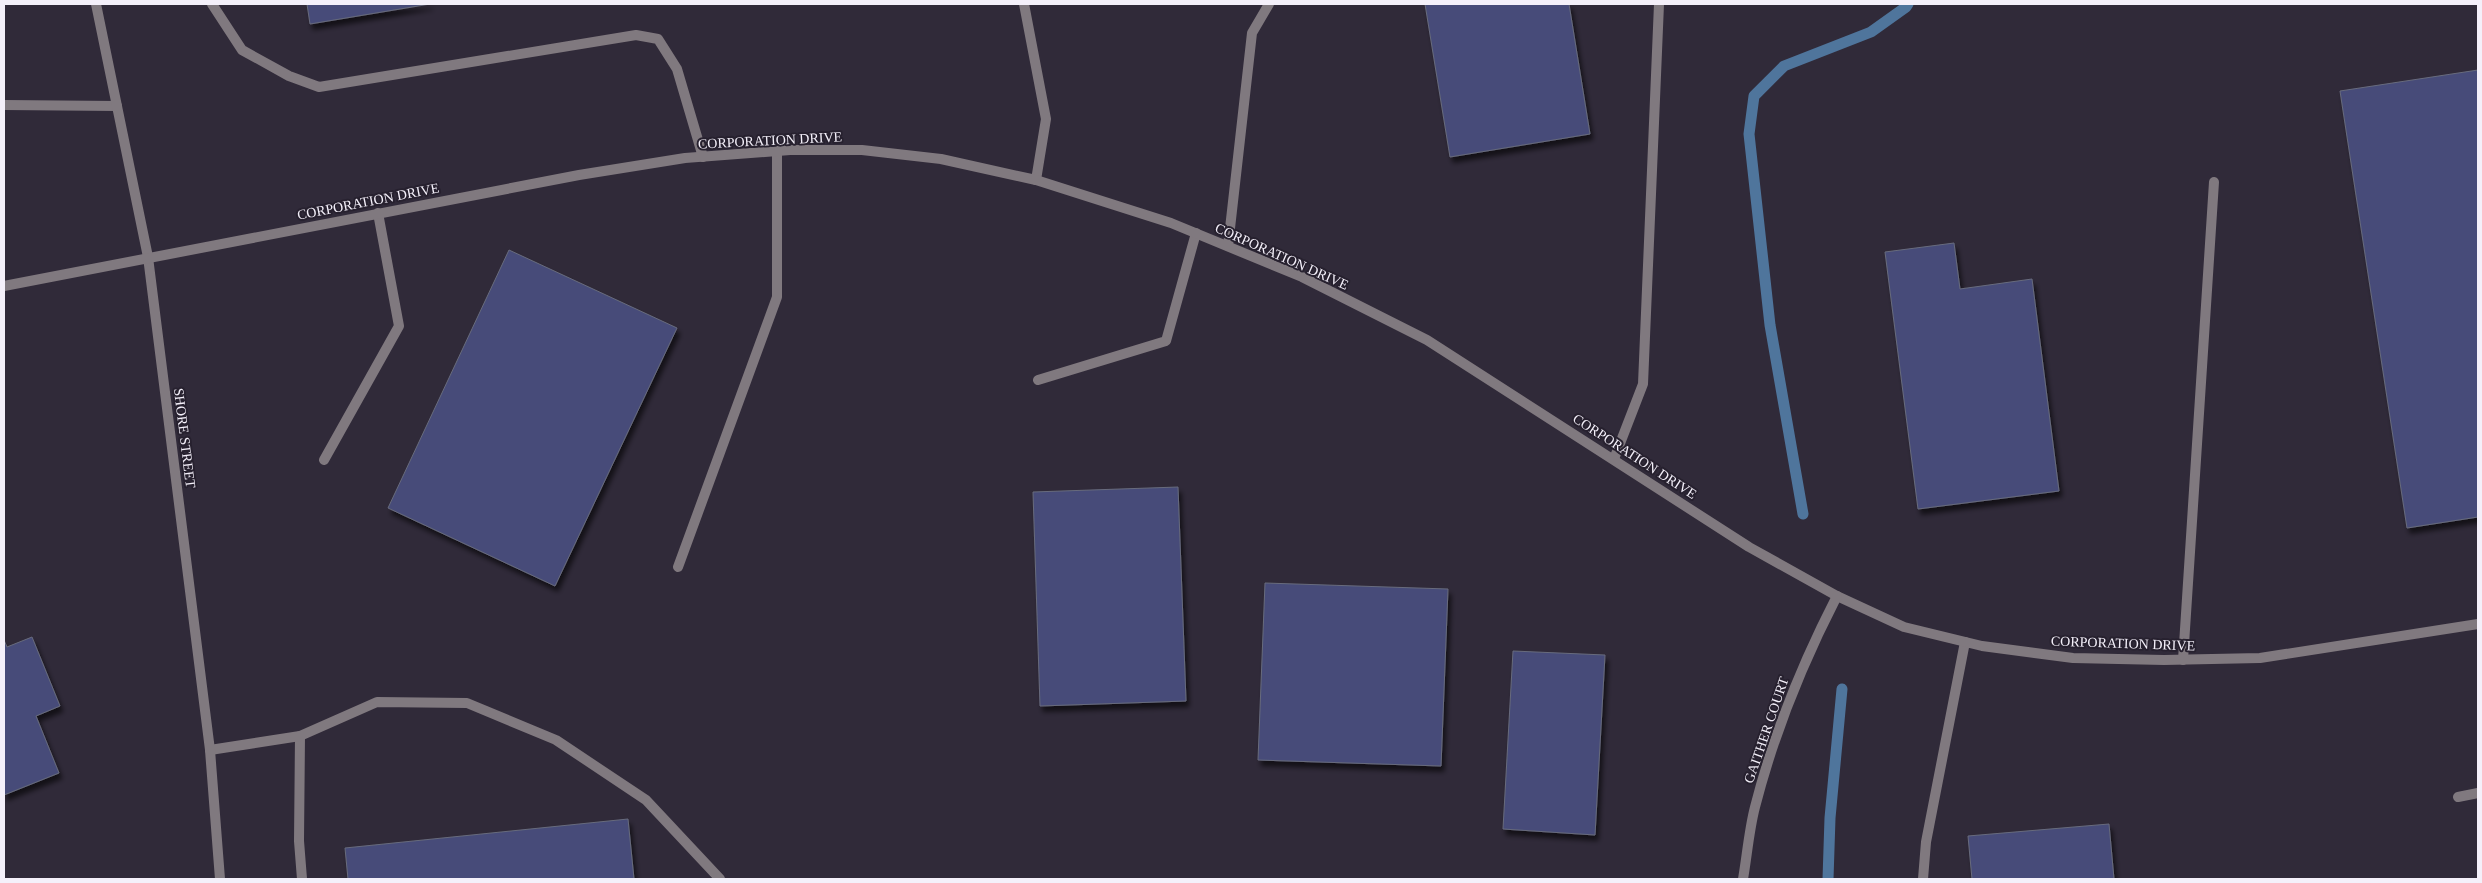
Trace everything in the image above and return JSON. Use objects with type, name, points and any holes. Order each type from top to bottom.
[{"type":"street","name":"SHORE STREET","points":[[96,4],[148,257],[210,750],[220,879]]},
{"type":"street","points":[[212,4],[242,50],[289,76],[319,87],[636,35],[658,39],[677,69],[703,156]]},
{"type":"street","points":[[1024,4],[1046,119],[1036,180]]},
{"type":"street","points":[[1228,246],[1252,33],[1268,4]]},
{"type":"street","points":[[1614,459],[1643,384],[1659,4]]},
{"type":"street","points":[[4,105],[117,106]]},
{"type":"street","name":"CORPORATION DRIVE","points":[[4,286],[579,175],[703,156],[777,151],[862,150],[941,159],[1036,180],[1171,223],[1302,278],[1427,340],[1750,547],[1837,596],[1904,627],[1965,642],[2073,658],[2183,660],[2260,658],[2478,624]]},
{"type":"street","points":[[678,567],[777,297],[777,151]]},
{"type":"street","points":[[2183,660],[2214,182]]},
{"type":"street","points":[[324,460],[399,326],[378,213]]},
{"type":"street","points":[[1038,380],[1166,341],[1196,233]]},
{"type":"street","name":"GAITHER COURT","points":[[1744,879],[1754,808],[1787,703],[1806,656],[1837,596]]},
{"type":"street","points":[[1923,879],[1926,842],[1965,642]]},
{"type":"street","points":[[210,750],[300,736],[377,702],[467,703],[556,740],[646,800],[720,879]]},
{"type":"street","points":[[300,736],[298,841],[302,879]]},
{"type":"street","points":[[2458,797],[2478,793]]},
{"type":"building","points":[[307,4],[430,4],[310,24]]},
{"type":"building","points":[[1425,4],[1569,4],[1590,134],[1450,157]]},
{"type":"building","points":[[2478,70],[2478,517],[2407,528],[2340,91]]},
{"type":"building","points":[[1954,243],[1960,289],[2032,279],[2059,491],[1918,509],[1885,252]]},
{"type":"building","points":[[509,250],[677,328],[555,586],[388,508]]},
{"type":"building","points":[[1178,487],[1186,701],[1040,706],[1033,492]]},
{"type":"building","points":[[1265,583],[1448,589],[1441,766],[1258,760]]},
{"type":"building","points":[[32,637],[60,706],[36,716],[59,773],[4,795],[4,640],[7,647]]},
{"type":"building","points":[[1513,651],[1605,655],[1595,835],[1503,829]]},
{"type":"building","points":[[628,819],[634,879],[348,879],[345,848]]},
{"type":"building","points":[[2109,824],[2114,879],[1972,879],[1968,836]]},
{"type":"waterway","points":[[1803,514],[1770,325],[1749,134],[1754,96],[1784,66],[1871,32],[1908,4]]},
{"type":"waterway","points":[[1828,879],[1830,818],[1842,689]]}]
